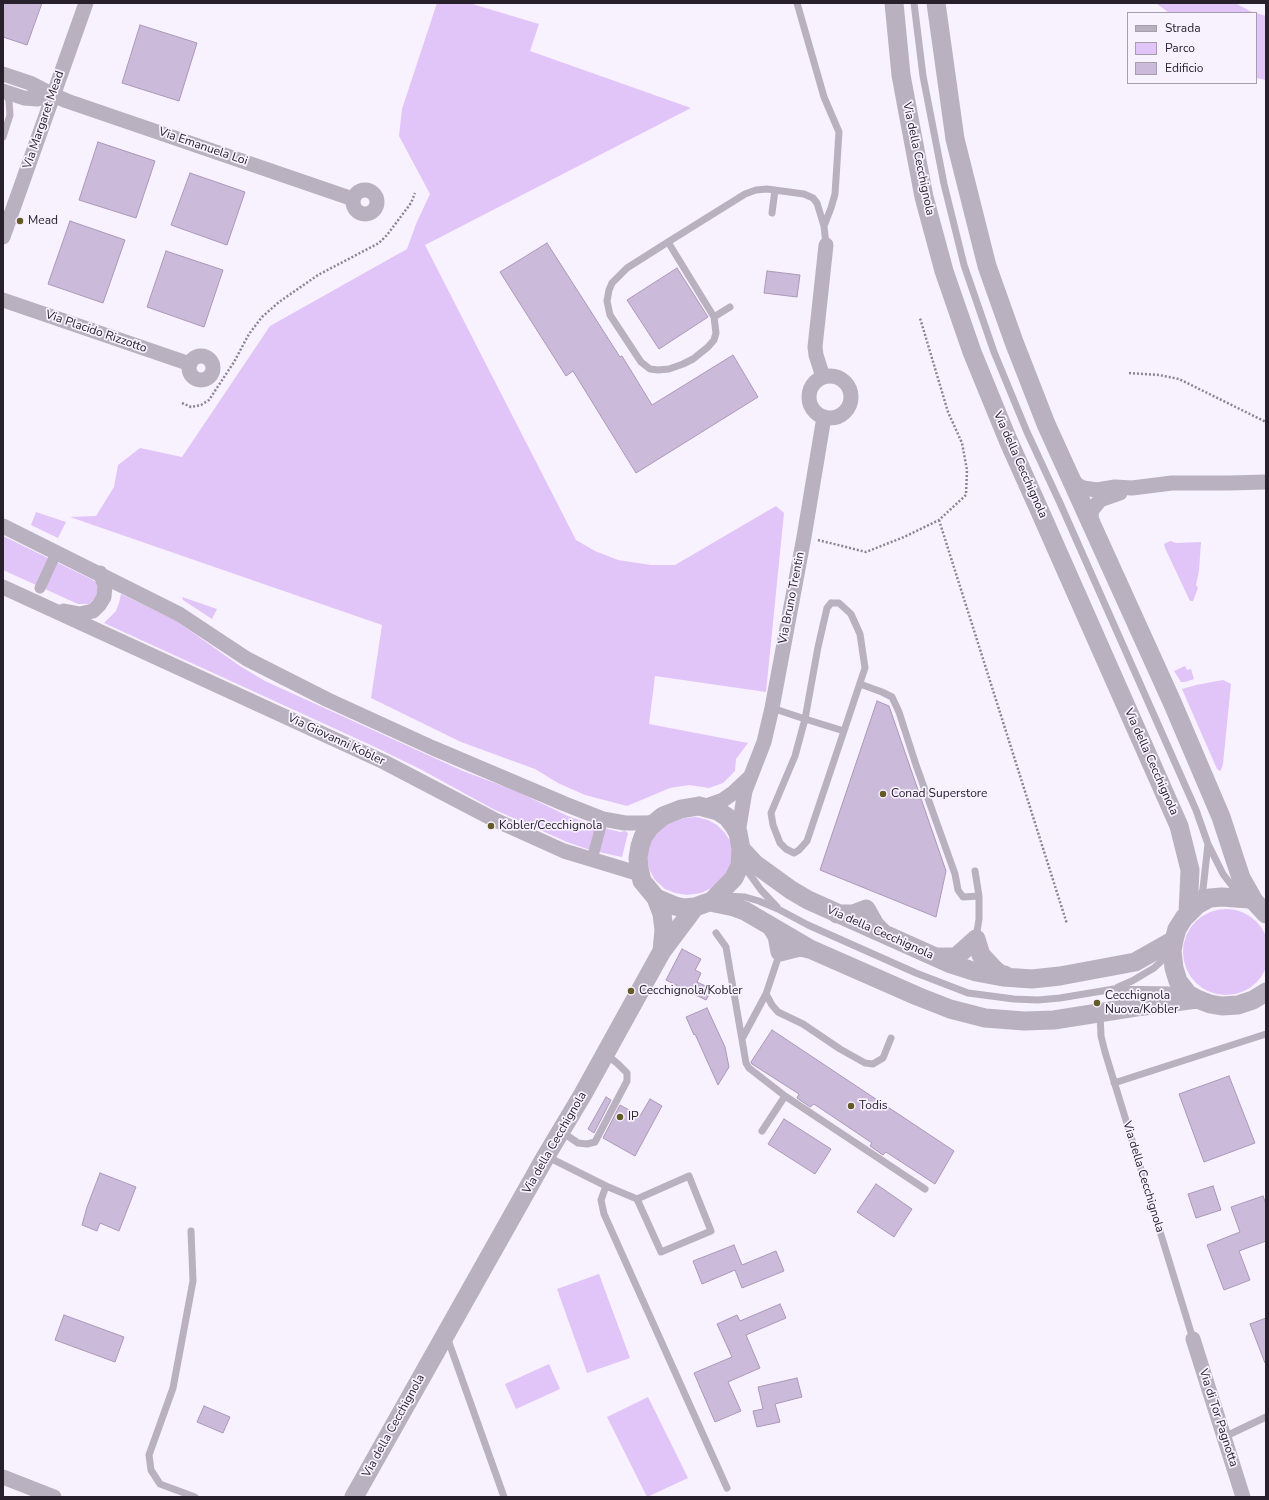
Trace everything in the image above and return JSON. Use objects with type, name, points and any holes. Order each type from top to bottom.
[{"type":"street","name":"Via Margaret Mead","points":[[3,237],[86,3]]},
{"type":"street","name":"Via della Cecchignola","points":[[894,3],[901,75],[908,118],[924,197],[944,271],[972,352],[1008,440],[1179,826],[1190,870],[1192,909]]},
{"type":"street","points":[[936,3],[955,139],[987,266],[1014,342],[1046,424],[1070,474],[1172,702],[1221,817],[1241,878],[1254,904]]},
{"type":"street","name":"Via Emanuela Loi","points":[[3,74],[30,83],[53,95],[353,199]]},
{"type":"street","points":[[4,91],[24,98],[33,99],[53,95]]},
{"type":"street","points":[[823,377],[816,356],[815,347],[826,245]]},
{"type":"street","name":"Via Placido Rizzotto","points":[[3,300],[190,364]]},
{"type":"street","points":[[831,376],[840,378],[850,391],[850,400],[847,408],[841,414],[833,417],[824,417],[816,413],[811,406],[809,398],[810,389],[815,382],[823,377],[831,376]]},
{"type":"street","name":"Via Bruno Trentin","points":[[740,848],[742,805],[750,777],[764,742],[772,708],[804,537],[824,417]]},
{"type":"street","points":[[1070,474],[1076,484],[1083,488],[1097,490],[1115,487],[1132,488],[1172,483],[1266,482]]},
{"type":"street","points":[[1093,526],[1090,516],[1092,510],[1100,500],[1132,488]]},
{"type":"street","points":[[3,526],[180,614],[247,659],[266,670],[328,700],[564,804],[603,819],[625,823],[648,823],[657,821]]},
{"type":"street","points":[[36,594],[53,560]]},
{"type":"street","name":"Via Giovanni Kobler","points":[[36,594],[64,611],[80,614],[93,611],[104,597],[105,584],[100,573]]},
{"type":"street","name":"Via Giovanni Kobler","points":[[3,587],[36,594],[384,762],[494,819],[564,851],[640,874]]},
{"type":"street","name":"Via Bruno Trentin","points":[[703,807],[723,800],[734,793],[750,777]]},
{"type":"street","points":[[708,902],[734,878],[740,848],[734,826],[727,817],[718,811],[703,807],[688,807],[674,811],[650,827],[640,846],[638,858],[640,874],[645,885],[656,898],[684,908],[708,902],[734,907],[745,911],[810,949],[950,1009],[985,1018],[1007,1021],[1040,1021],[1100,1013],[1193,997]]},
{"type":"street","points":[[594,852],[600,826]]},
{"type":"street","name":"Via della Cecchignola","points":[[740,848],[755,864],[790,890],[808,900],[837,914],[853,914],[866,909],[875,924],[886,936],[951,964],[976,972],[1003,977],[1032,979],[1060,976],[1134,962],[1173,945]]},
{"type":"street","points":[[1254,904],[1222,897],[1210,898],[1192,909],[1177,929],[1173,945],[1172,959],[1178,981],[1193,997],[1210,1004],[1222,1006],[1238,1005],[1253,1000],[1266,992]]},
{"type":"street","name":"Via della Cecchignola","points":[[656,898],[662,914],[664,930],[662,951]]},
{"type":"street","name":"Via della Cecchignola","points":[[354,1497],[546,1156],[562,1132],[606,1054],[662,951],[708,902]]},
{"type":"street","points":[[772,928],[779,942],[780,952],[800,947],[810,949]]},
{"type":"street","points":[[932,956],[957,956],[976,940],[980,955],[994,970],[1000,974],[1018,978]]},
{"type":"street","name":"Via di Tor Pagnotta","points":[[1192,1339],[1243,1497]]},
{"type":"street","points":[[3,1477],[54,1497]]},
{"type":"lane","points":[[797,3],[824,97],[839,132],[834,194],[831,208],[824,226]]},
{"type":"lane","name":"Via della Cecchignola","points":[[914,3],[923,76],[944,184],[964,264],[994,352],[1027,432],[1196,810],[1208,844],[1223,874],[1254,904]]},
{"type":"lane","points":[[3,137],[5,121],[10,116],[9,101],[4,91]]},
{"type":"lane","points":[[668,242],[714,317],[716,333],[714,340],[708,347],[693,359],[669,369],[658,370],[650,369],[641,362],[610,315],[607,301],[608,290],[612,283],[627,268],[668,242],[745,194],[756,190],[775,190],[811,197],[817,203],[824,226],[826,245]]},
{"type":"lane","points":[[772,213],[775,190]]},
{"type":"lane","points":[[714,317],[730,307]]},
{"type":"lane","points":[[831,603],[839,603],[851,614],[860,634],[865,668],[860,684],[807,841],[800,850],[794,853],[786,849],[780,843],[773,825],[771,813],[795,756],[805,719],[818,647],[827,608],[831,603]]},
{"type":"lane","points":[[860,684],[892,697],[899,712],[916,766],[955,874],[958,890],[963,897],[979,896]]},
{"type":"lane","points":[[772,708],[844,731]]},
{"type":"lane","name":"Via della Cecchignola","points":[[1192,909],[1203,889],[1208,844]]},
{"type":"lane","name":"Via della Cecchignola","points":[[740,848],[761,890],[778,909]]},
{"type":"lane","points":[[975,871],[979,896],[979,919],[976,940]]},
{"type":"lane","name":"Via della Cecchignola","points":[[708,902],[745,897],[759,901],[808,925],[916,973],[968,992],[1014,999],[1038,1000],[1114,989],[1170,990],[1193,997]]},
{"type":"lane","points":[[716,934],[726,947],[743,1037],[746,1063],[749,1068],[785,1096],[925,1189]]},
{"type":"lane","name":"Via della Cecchignola","points":[[1114,989],[1132,981],[1154,968],[1173,945]]},
{"type":"lane","points":[[743,1037],[766,994],[780,952]]},
{"type":"lane","points":[[766,994],[778,1012],[803,1024],[840,1049],[866,1063],[874,1064],[883,1058],[891,1038]]},
{"type":"lane","name":"Via della Cecchignola","points":[[1100,1013],[1101,1036],[1114,1083],[1192,1339]]},
{"type":"lane","points":[[1114,1083],[1266,1034]]},
{"type":"lane","points":[[562,1132],[578,1143],[587,1144],[595,1142],[627,1081],[627,1073],[606,1054]]},
{"type":"lane","points":[[762,1131],[785,1096]]},
{"type":"lane","points":[[546,1156],[606,1186],[637,1199],[661,1252],[711,1231],[689,1176],[637,1199]]},
{"type":"lane","points":[[606,1186],[600,1200],[604,1214],[728,1488]]},
{"type":"lane","points":[[191,1231],[192,1281],[173,1388],[149,1455],[151,1470],[160,1484],[195,1497]]},
{"type":"lane","points":[[446,1334],[504,1497]]},
{"type":"lane","points":[[1224,1437],[1266,1418]]},
{"type":"path","points":[[182,403],[191,407],[202,405],[209,400],[234,362],[249,334],[262,317],[279,302],[318,275],[379,243],[387,235],[411,203],[415,193]]},
{"type":"path","points":[[804,537],[866,552],[904,537],[939,520],[966,495],[967,470],[962,443],[948,412],[920,318]]},
{"type":"path","points":[[1129,373],[1159,375],[1179,379],[1266,422]]},
{"type":"path","points":[[939,520],[1067,924]]},
{"type":"green space","points":[[437,3],[469,3],[539,24],[530,51],[691,108],[425,245],[576,540],[595,551],[618,560],[651,565],[675,565],[776,506],[784,513],[766,692],[655,676],[649,724],[748,743],[736,759],[735,771],[723,783],[709,788],[689,785],[670,788],[627,806],[585,795],[558,783],[535,769],[461,742],[371,698],[382,625],[70,517],[96,516],[114,487],[118,465],[140,448],[182,457],[270,326],[407,249],[416,224],[430,194],[399,136],[402,109]]},
{"type":"green space","points":[[1156,3],[1235,3],[1253,12],[1168,12]]},
{"type":"green space","points":[[1257,13],[1266,16],[1266,80],[1257,78]]},
{"type":"green space","points":[[36,512],[66,522],[58,538],[31,525]]},
{"type":"green space","points":[[3,536],[96,582],[98,588],[97,596],[89,604],[78,604],[3,570]]},
{"type":"green space","points":[[1170,541],[1176,543],[1201,542],[1199,571],[1196,585],[1198,588],[1193,601],[1190,601],[1165,548],[1164,544]]},
{"type":"green space","points":[[121,594],[175,620],[240,666],[265,681],[463,771],[516,791],[570,817],[597,826],[590,850],[567,842],[493,809],[422,770],[375,747],[104,623],[116,611]]},
{"type":"green space","points":[[182,597],[217,609],[212,619],[183,600]]},
{"type":"green space","points":[[1185,666],[1187,670],[1191,669],[1194,679],[1181,682],[1174,671]]},
{"type":"green space","points":[[1223,680],[1231,684],[1223,764],[1220,771],[1217,769],[1182,689]]},
{"type":"green space","points":[[696,817],[708,820],[717,825],[725,833],[730,841],[732,851],[731,861],[727,872],[712,888],[701,893],[687,895],[675,893],[665,889],[655,880],[647,861],[648,849],[653,838],[669,823],[685,818]]},
{"type":"green space","points":[[604,828],[620,832],[625,831],[628,833],[622,857],[599,852]]},
{"type":"green space","points":[[1226,909],[1243,912],[1257,921],[1266,935],[1269,952],[1266,969],[1257,983],[1243,992],[1226,995],[1209,992],[1195,983],[1186,969],[1183,952],[1186,935],[1195,921],[1209,912]]},
{"type":"green space","points":[[599,1274],[630,1358],[587,1373],[557,1289]]},
{"type":"green space","points":[[549,1364],[560,1389],[516,1409],[505,1384]]},
{"type":"green space","points":[[648,1397],[688,1478],[647,1497],[607,1417]]},
{"type":"building","points":[[42,3],[27,45],[3,37],[3,4]]},
{"type":"building","points":[[140,25],[197,43],[179,101],[122,83]]},
{"type":"building","points":[[98,142],[155,161],[136,218],[79,200]]},
{"type":"building","points":[[190,173],[245,192],[227,245],[171,225]]},
{"type":"building","points":[[70,221],[125,240],[103,303],[48,284]]},
{"type":"building","points":[[547,243],[620,357],[622,356],[652,405],[733,355],[758,397],[636,473],[573,371],[566,376],[500,272]]},
{"type":"building","points":[[166,251],[223,270],[204,327],[147,307]]},
{"type":"building","points":[[677,268],[708,317],[659,349],[627,300]]},
{"type":"building","points":[[767,271],[800,275],[797,297],[764,293]]},
{"type":"building","name":"Conad Superstore","points":[[877,701],[889,706],[946,871],[936,917],[820,870]]},
{"type":"building","points":[[682,949],[701,959],[695,970],[701,973],[697,982],[712,989],[706,1000],[666,980]]},
{"type":"building","points":[[707,1008],[725,1047],[729,1067],[718,1085],[686,1017]]},
{"type":"building","name":"Todis","points":[[772,1030],[954,1151],[935,1184],[886,1152],[883,1155],[870,1146],[872,1143],[814,1104],[810,1107],[797,1098],[799,1094],[752,1064],[751,1062]]},
{"type":"building","points":[[1229,1076],[1255,1143],[1204,1162],[1179,1094]]},
{"type":"building","points":[[606,1097],[611,1100],[594,1133],[588,1129]]},
{"type":"building","points":[[650,1099],[662,1106],[635,1156],[603,1138],[620,1105],[640,1116]]},
{"type":"building","points":[[784,1119],[831,1149],[815,1174],[768,1144]]},
{"type":"building","points":[[100,1173],[136,1187],[119,1231],[100,1223],[97,1231],[82,1225]]},
{"type":"building","points":[[876,1184],[912,1209],[894,1237],[857,1212]]},
{"type":"building","points":[[1213,1186],[1221,1210],[1196,1218],[1188,1194]]},
{"type":"building","points":[[1263,1196],[1266,1204],[1266,1241],[1239,1251],[1250,1280],[1224,1290],[1207,1245],[1240,1232],[1231,1207]]},
{"type":"building","points":[[734,1245],[742,1265],[776,1251],[784,1271],[742,1288],[735,1270],[702,1284],[693,1261]]},
{"type":"building","points":[[780,1304],[786,1318],[746,1335],[760,1368],[728,1382],[741,1411],[715,1422],[694,1373],[732,1357],[717,1324],[737,1315],[740,1321]]},
{"type":"building","points":[[64,1315],[124,1337],[115,1362],[55,1340]]},
{"type":"building","points":[[1266,1318],[1266,1363],[1265,1363],[1250,1324]]},
{"type":"building","points":[[797,1378],[802,1397],[775,1404],[780,1422],[757,1427],[753,1411],[763,1409],[758,1387]]},
{"type":"building","points":[[204,1406],[230,1417],[223,1433],[197,1422]]},
{"type":"place","name":"Mead","points":[[20,221]]},
{"type":"place","name":"Conad Superstore","points":[[883,794]]},
{"type":"place","name":"Kobler/Cecchignola","points":[[491,826]]},
{"type":"place","name":"Cecchignola/Kobler","points":[[631,991]]},
{"type":"place","name":"Cecchignola Nuova/Kobler","points":[[1097,1003]]},
{"type":"place","name":"Todis","points":[[851,1106]]},
{"type":"place","name":"IP","points":[[620,1117]]}]
